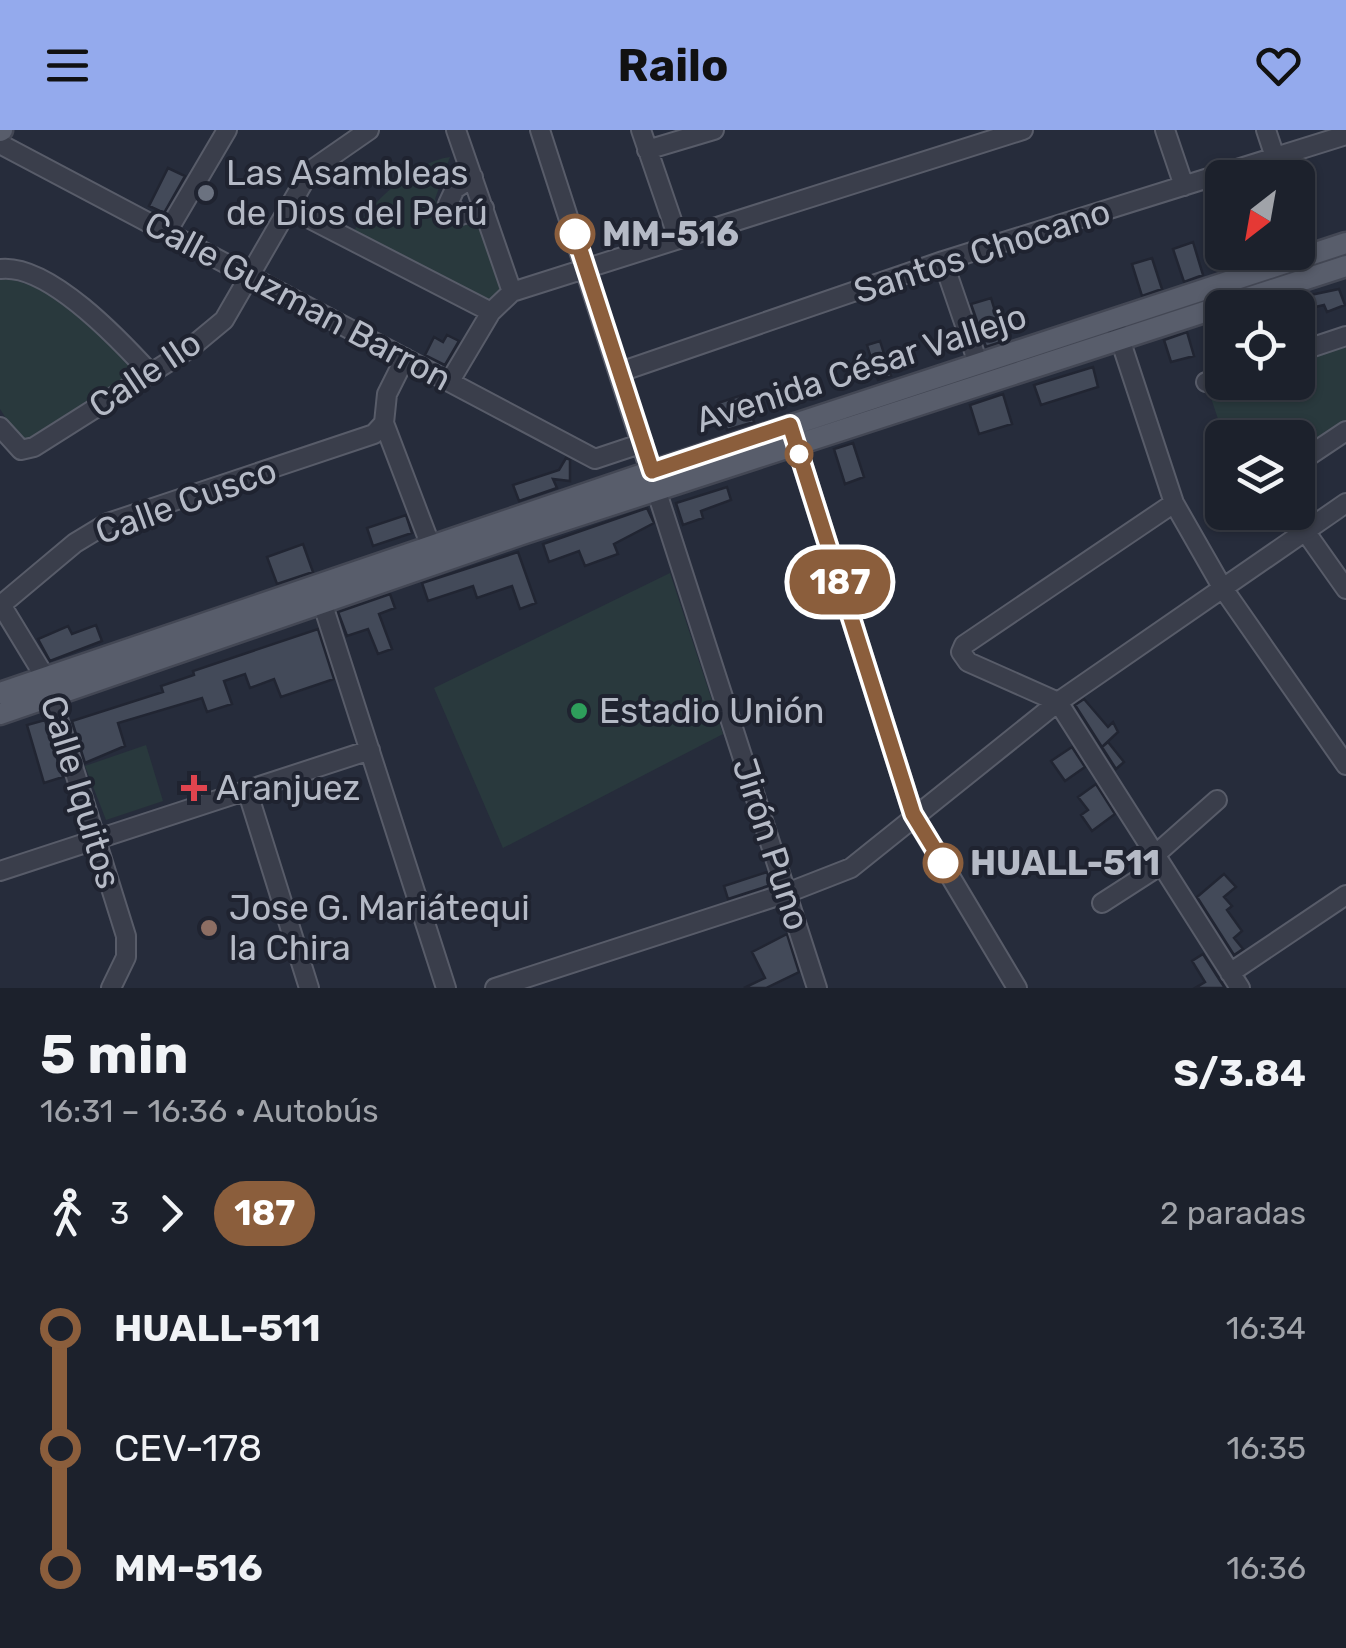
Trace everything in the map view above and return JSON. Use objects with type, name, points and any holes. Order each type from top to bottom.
[{"type":"main road","name":"Avenida César Vallejo","points":[[0,693],[48,686],[655,480],[1117,330],[1346,243]]},
{"type":"main road","name":"Avenida César Vallejo","points":[[793,435],[978,363],[1117,330],[1346,266]]},
{"type":"main road","name":"Avenida César Vallejo","points":[[283,606],[322,602],[434,555]]},
{"type":"main road","name":"Avenida César Vallejo","points":[[0,714],[48,686]]},
{"type":"street","points":[[166,232],[226,130]]},
{"type":"street","name":"Calle Ilo","points":[[0,427],[21,450],[34,448],[150,374],[224,320],[310,171],[369,130]]},
{"type":"street","points":[[456,130],[512,292]]},
{"type":"street","name":"Jirón Puno","points":[[540,130],[817,988]]},
{"type":"street","points":[[641,130],[678,238]]},
{"type":"street","points":[[647,150],[714,130]]},
{"type":"street","points":[[450,381],[491,312],[512,292],[1023,130]]},
{"type":"street","points":[[1164,130],[1184,186]]},
{"type":"street","points":[[1266,130],[1275,158]]},
{"type":"street","name":"Santos Chocano","points":[[620,372],[943,261],[1346,135]]},
{"type":"street","name":"Calle Guzman Barron","points":[[0,144],[595,459]]},
{"type":"street","points":[[473,177],[455,189],[448,204],[461,215],[484,208]]},
{"type":"street","points":[[288,207],[491,312]]},
{"type":"street","points":[[943,261],[978,363]]},
{"type":"street","points":[[0,269],[36,278],[64,296],[111,329],[150,374]]},
{"type":"street","points":[[1117,330],[1174,503],[1222,587],[1345,766]]},
{"type":"street","points":[[1315,346],[1346,336]]},
{"type":"street","points":[[406,358],[387,394],[384,423],[434,555]]},
{"type":"street","name":"Calle Cusco","points":[[1,604],[75,544],[108,523],[374,434],[384,423]]},
{"type":"street","points":[[1315,452],[1346,431]]},
{"type":"street","points":[[793,435],[913,814],[1016,988]]},
{"type":"street","points":[[601,498],[595,459],[643,442]]},
{"type":"street","points":[[1174,503],[964,645],[961,652],[968,662],[1058,702],[1235,980],[1346,896]]},
{"type":"street","points":[[494,988],[787,894],[851,868],[913,814],[1058,702],[1346,503]]},
{"type":"street","points":[[1305,531],[1346,588]]},
{"type":"street","points":[[322,602],[446,988]]},
{"type":"street","name":"Calle Iquitos","points":[[1,604],[48,686],[128,946],[111,988]]},
{"type":"street","points":[[0,871],[370,750]]},
{"type":"street","points":[[248,790],[309,988]]},
{"type":"street","points":[[1102,902],[1158,860],[1217,800]]},
{"type":"shaded area","points":[[450,157],[435,199],[445,217],[475,218],[504,291],[485,306],[352,234],[370,210],[408,175]]},
{"type":"shaded area","points":[[0,277],[59,300],[93,326],[136,372],[22,443],[0,409]]},
{"type":"shaded area","points":[[1346,342],[1346,432],[1315,453],[1315,420],[1218,420],[1212,400],[1315,400],[1315,352]]},
{"type":"shaded area","name":"Estadio Unión","points":[[670,573],[723,734],[503,848],[434,688]]},
{"type":"shaded area","points":[[146,745],[163,801],[106,820],[85,766]]},
{"type":"building","points":[[168,168],[185,176],[164,213],[149,206]]},
{"type":"building","points":[[1193,242],[1203,275],[1184,282],[1173,249]]},
{"type":"building","points":[[1152,258],[1162,289],[1142,296],[1132,264]]},
{"type":"building","points":[[1339,289],[1345,305],[1327,312],[1324,305],[1315,307],[1315,294]]},
{"type":"building","points":[[991,298],[1004,341],[986,347],[971,304]]},
{"type":"building","points":[[1187,332],[1194,356],[1171,362],[1164,340]]},
{"type":"building","points":[[447,335],[459,341],[445,365],[425,355],[434,337],[443,342]]},
{"type":"building","points":[[880,341],[891,376],[878,380],[867,345]]},
{"type":"building","points":[[1093,367],[1098,387],[1041,405],[1034,385]]},
{"type":"building","points":[[745,394],[754,422],[727,430],[718,403]]},
{"type":"building","points":[[1003,394],[1012,424],[979,434],[970,405]]},
{"type":"building","points":[[853,443],[864,477],[845,484],[834,449]]},
{"type":"building","points":[[566,458],[570,460],[570,481],[553,479],[557,488],[519,501],[513,485],[559,470]]},
{"type":"building","points":[[727,487],[731,500],[701,511],[703,518],[683,525],[676,503]]},
{"type":"building","points":[[647,508],[654,523],[614,544],[618,554],[585,566],[579,551],[549,562],[543,544]]},
{"type":"building","points":[[406,515],[412,533],[373,546],[367,528]]},
{"type":"building","points":[[303,544],[313,572],[277,584],[267,557]]},
{"type":"building","points":[[518,552],[536,603],[520,609],[512,586],[477,598],[473,586],[428,601],[422,583]]},
{"type":"building","points":[[390,594],[395,608],[379,614],[392,649],[378,654],[368,629],[347,636],[338,612]]},
{"type":"building","points":[[96,625],[102,641],[50,661],[38,639],[68,626],[72,634]]},
{"type":"building","points":[[318,629],[334,679],[281,697],[274,679],[250,688],[245,674],[224,681],[232,704],[207,712],[202,698],[118,723],[125,746],[85,763],[72,721],[163,692],[161,686],[194,675],[193,671]]},
{"type":"building","points":[[1084,699],[1108,727],[1113,722],[1118,732],[1102,747],[1108,742],[1124,762],[1116,769],[1075,705]]},
{"type":"building","points":[[45,720],[63,777],[44,783],[27,725]]},
{"type":"building","points":[[1072,747],[1085,767],[1065,781],[1051,761]]},
{"type":"building","points":[[1096,784],[1115,814],[1092,831],[1081,815],[1088,810],[1078,797]]},
{"type":"building","points":[[767,872],[771,885],[728,899],[724,886]]},
{"type":"building","points":[[1224,874],[1236,887],[1224,897],[1232,906],[1227,910],[1242,931],[1234,938],[1243,949],[1234,955],[1197,897]]},
{"type":"building","points":[[787,934],[799,972],[766,988],[744,988],[765,978],[752,952]]},
{"type":"building","points":[[1203,954],[1225,988],[1195,988],[1205,982],[1192,961]]},
{"type":"bus line","name":"187","points":[[575,234],[652,471],[790,425],[913,814],[943,863]]},
{"type":"place","name":"Las Asambleas de Dios del Perú","points":[[206,193]]},
{"type":"place","name":"MM-516","points":[[575,234]]},
{"type":"place","name":"Estadio Unión","points":[[579,711]]},
{"type":"place","name":"Aranjuez","points":[[194,788]]},
{"type":"place","name":"HUALL-511","points":[[943,863]]},
{"type":"place","name":"Jose G. Mariátequi la Chira","points":[[209,928]]}]
